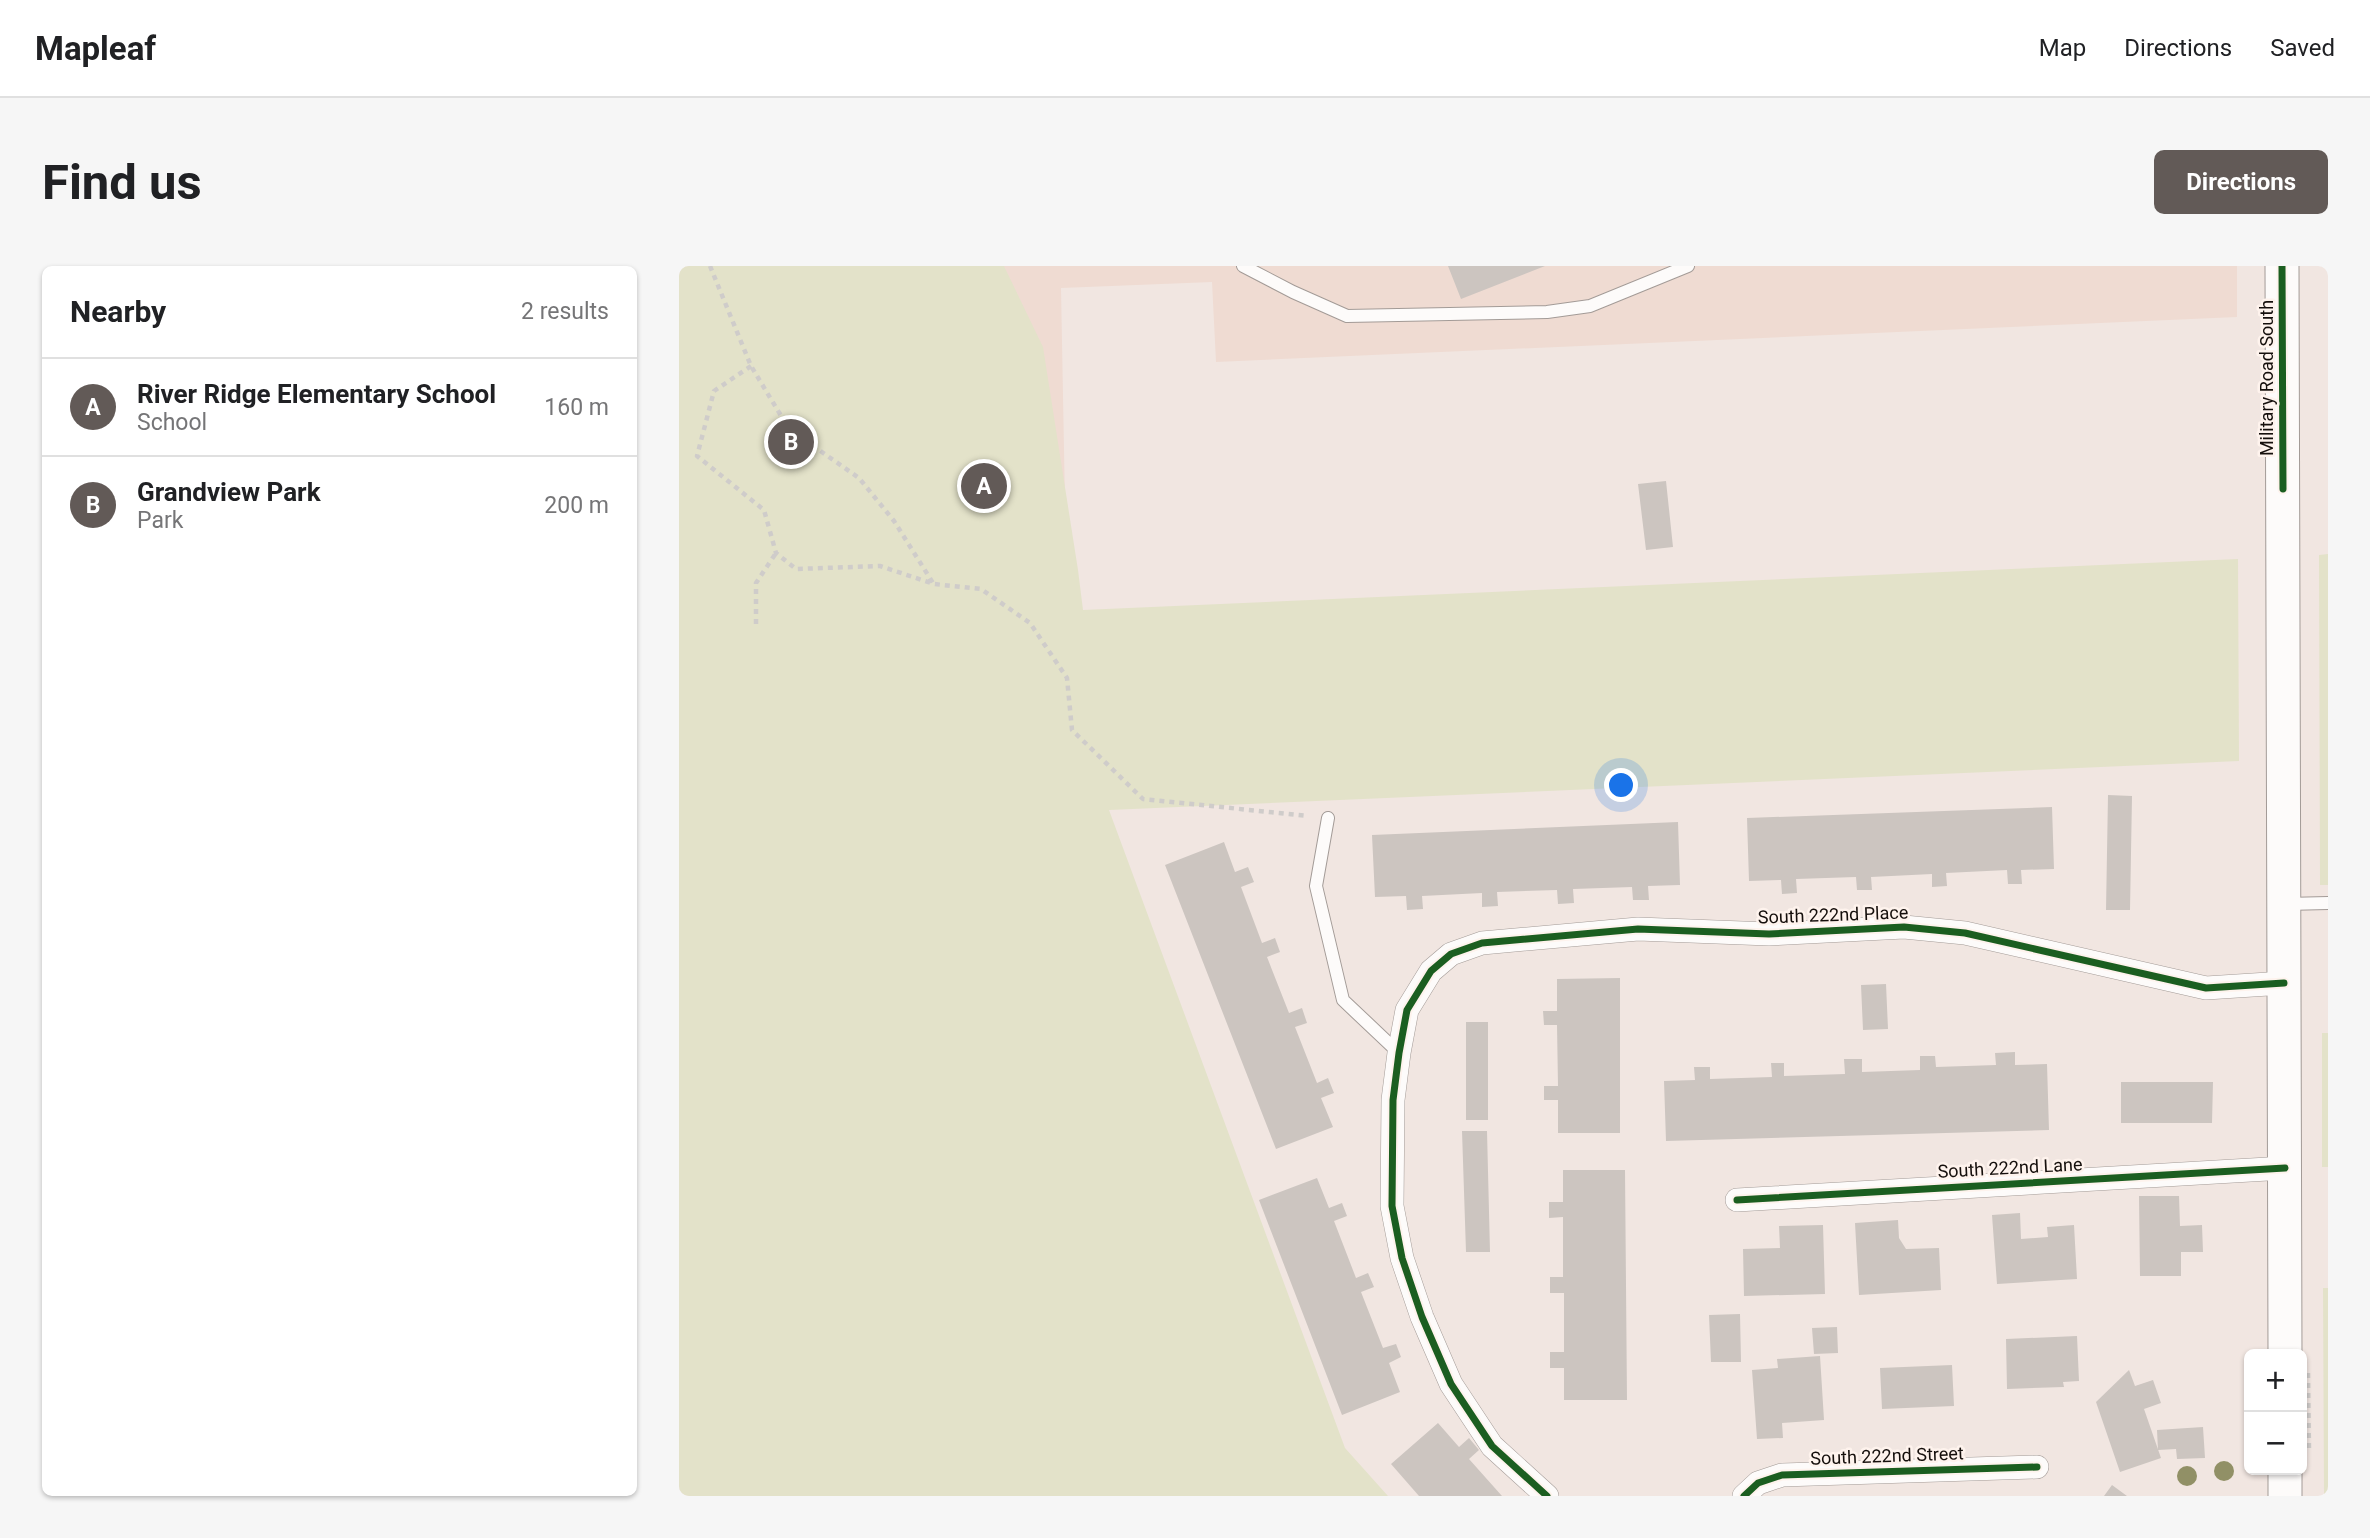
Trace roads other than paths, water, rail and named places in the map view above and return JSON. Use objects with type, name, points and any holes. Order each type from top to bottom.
[{"type":"main road","name":"Military Road South","points":[[2282,266],[2285,1349]]},
{"type":"main road","points":[[2285,1475],[2285,1496]]},
{"type":"street","name":"South 222nd Place","points":[[1548,1496],[1492,1446],[1451,1384],[1422,1317],[1402,1258],[1392,1206],[1393,1100],[1407,1010],[1431,971],[1451,954],[1482,943],[1637,929],[1769,934],[1904,927],[1965,933],[2206,988],[2284,983]]},
{"type":"street","name":"South 222nd Lane","points":[[1737,1200],[2285,1168]]},
{"type":"street","name":"South 222nd Street","points":[[1744,1496],[1758,1483],[1782,1475],[2037,1467]]},
{"type":"lane","points":[[1243,266],[1347,316],[1557,311],[1590,306],[1688,266]]},
{"type":"lane","points":[[1328,818],[1316,886],[1343,1000],[1399,1053]]},
{"type":"lane","points":[[2284,905],[2328,903]]},
{"type":"place","name":"Grandview Park","points":[[791,442]]},
{"type":"place","name":"River Ridge Elementary School","points":[[984,486]]}]
